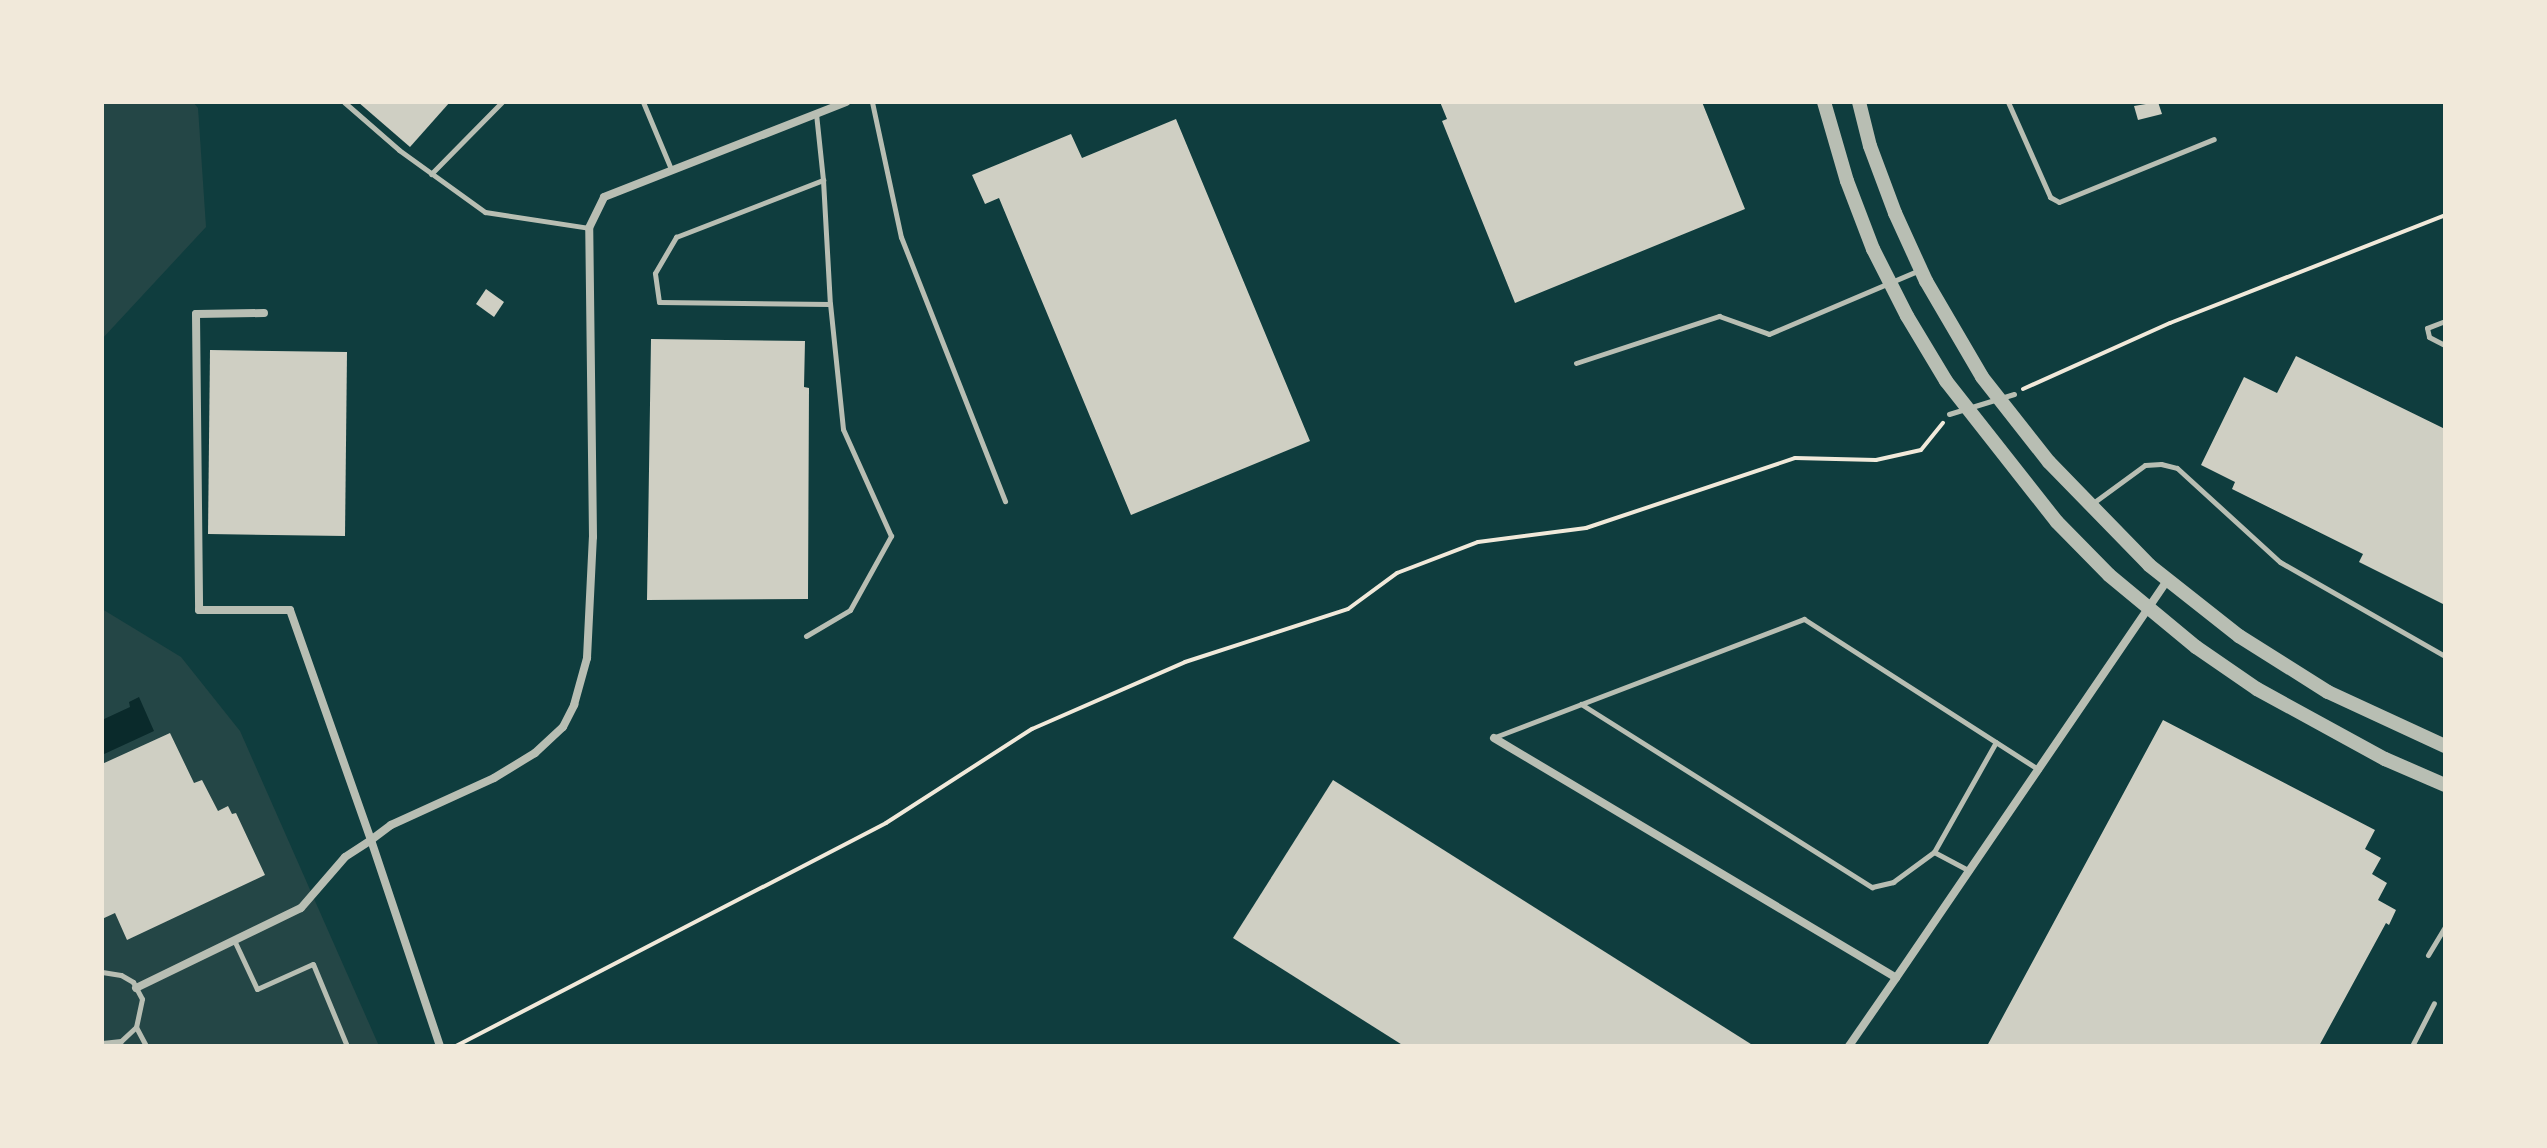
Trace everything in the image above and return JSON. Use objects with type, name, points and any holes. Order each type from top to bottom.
[{"type":"street","points":[[136,988],[301,908],[345,857],[391,825],[494,778],[535,753],[563,727],[574,705],[587,658],[593,537],[589,228],[604,197],[846,102]]},
{"type":"street","points":[[1824,102],[1847,181],[1891,283],[1938,368],[2057,522],[2196,647],[2257,689],[2358,745],[2445,785]]},
{"type":"street","points":[[1859,102],[1870,146],[1921,270],[1982,377],[2049,462],[2168,580],[2239,636],[2328,692],[2445,746]]},
{"type":"street","points":[[264,313],[196,314],[199,610],[290,610],[440,1046]]},
{"type":"street","points":[[1849,1046],[2168,580]]},
{"type":"street","points":[[1494,738],[1896,978]]},
{"type":"lane","points":[[344,102],[431,174],[485,212],[589,228]]},
{"type":"lane","points":[[431,174],[502,102]]},
{"type":"lane","points":[[643,102],[671,169]]},
{"type":"lane","points":[[872,102],[901,237],[1005,501]]},
{"type":"lane","points":[[2008,102],[2050,197],[2059,202],[2214,139]]},
{"type":"lane","points":[[806,636],[850,610],[891,536],[843,429],[816,112]]},
{"type":"lane","points":[[823,180],[676,237],[655,273],[659,302],[830,304]]},
{"type":"lane","points":[[1576,363],[1719,316],[1769,334],[1921,270]]},
{"type":"lane","points":[[2445,321],[2427,328],[2429,337],[2445,345]]},
{"type":"lane","points":[[1949,414],[2014,394]]},
{"type":"lane","points":[[2090,505],[2145,465],[2161,464],[2177,468],[2280,562],[2445,656]]},
{"type":"lane","points":[[1494,738],[1804,619],[2040,770]]},
{"type":"lane","points":[[1581,704],[1872,887],[1893,882],[1934,852],[1996,742]]},
{"type":"lane","points":[[1934,852],[1970,871]]},
{"type":"lane","points":[[2428,955],[2445,927]]},
{"type":"lane","points":[[234,940],[257,989],[313,964],[347,1046]]},
{"type":"lane","points":[[102,972],[121,975],[136,988],[142,1008],[136,1027],[121,1041],[102,1043]]},
{"type":"lane","points":[[2412,1046],[2434,1003]]},
{"type":"lane","points":[[136,1027],[146,1046]]},
{"type":"path","points":[[2014,394],[2170,323],[2445,215]]},
{"type":"path","points":[[456,1046],[886,823],[1032,729],[1185,662],[1348,609],[1397,573],[1478,542],[1586,528],[1795,458],[1876,460],[1921,450],[1949,414]]},
{"type":"shaded area","points":[[102,102],[193,102],[198,108],[206,227],[102,339]]},
{"type":"shaded area","points":[[102,609],[181,657],[240,731],[379,1046],[102,1046]]},
{"type":"shaded area","points":[[139,697],[154,731],[102,755],[102,720],[130,707],[129,702]]},
{"type":"building","points":[[358,102],[450,102],[410,147]]},
{"type":"building","points":[[1440,102],[1702,102],[1745,209],[1515,303],[1442,121],[1447,119]]},
{"type":"building","points":[[2158,102],[2162,114],[2138,120],[2134,106]]},
{"type":"building","points":[[1176,119],[1310,441],[1131,515],[999,198],[985,204],[972,175],[1071,134],[1082,158]]},
{"type":"building","points":[[486,289],[504,302],[494,317],[476,304]]},
{"type":"building","points":[[651,339],[805,341],[804,387],[809,388],[808,599],[647,600]]},
{"type":"building","points":[[210,350],[347,352],[345,536],[208,534]]},
{"type":"building","points":[[2296,356],[2445,429],[2445,605],[2359,562],[2363,554],[2232,489],[2235,482],[2201,465],[2244,377],[2277,393]]},
{"type":"building","points":[[2163,720],[2375,830],[2365,849],[2381,858],[2372,874],[2387,883],[2378,900],[2396,910],[2389,925],[2386,923],[2319,1046],[1987,1046]]},
{"type":"building","points":[[170,733],[194,783],[202,780],[218,811],[228,806],[232,814],[236,813],[265,875],[127,940],[115,913],[102,919],[102,764]]},
{"type":"building","points":[[1333,780],[1754,1046],[1404,1046],[1233,938]]}]
